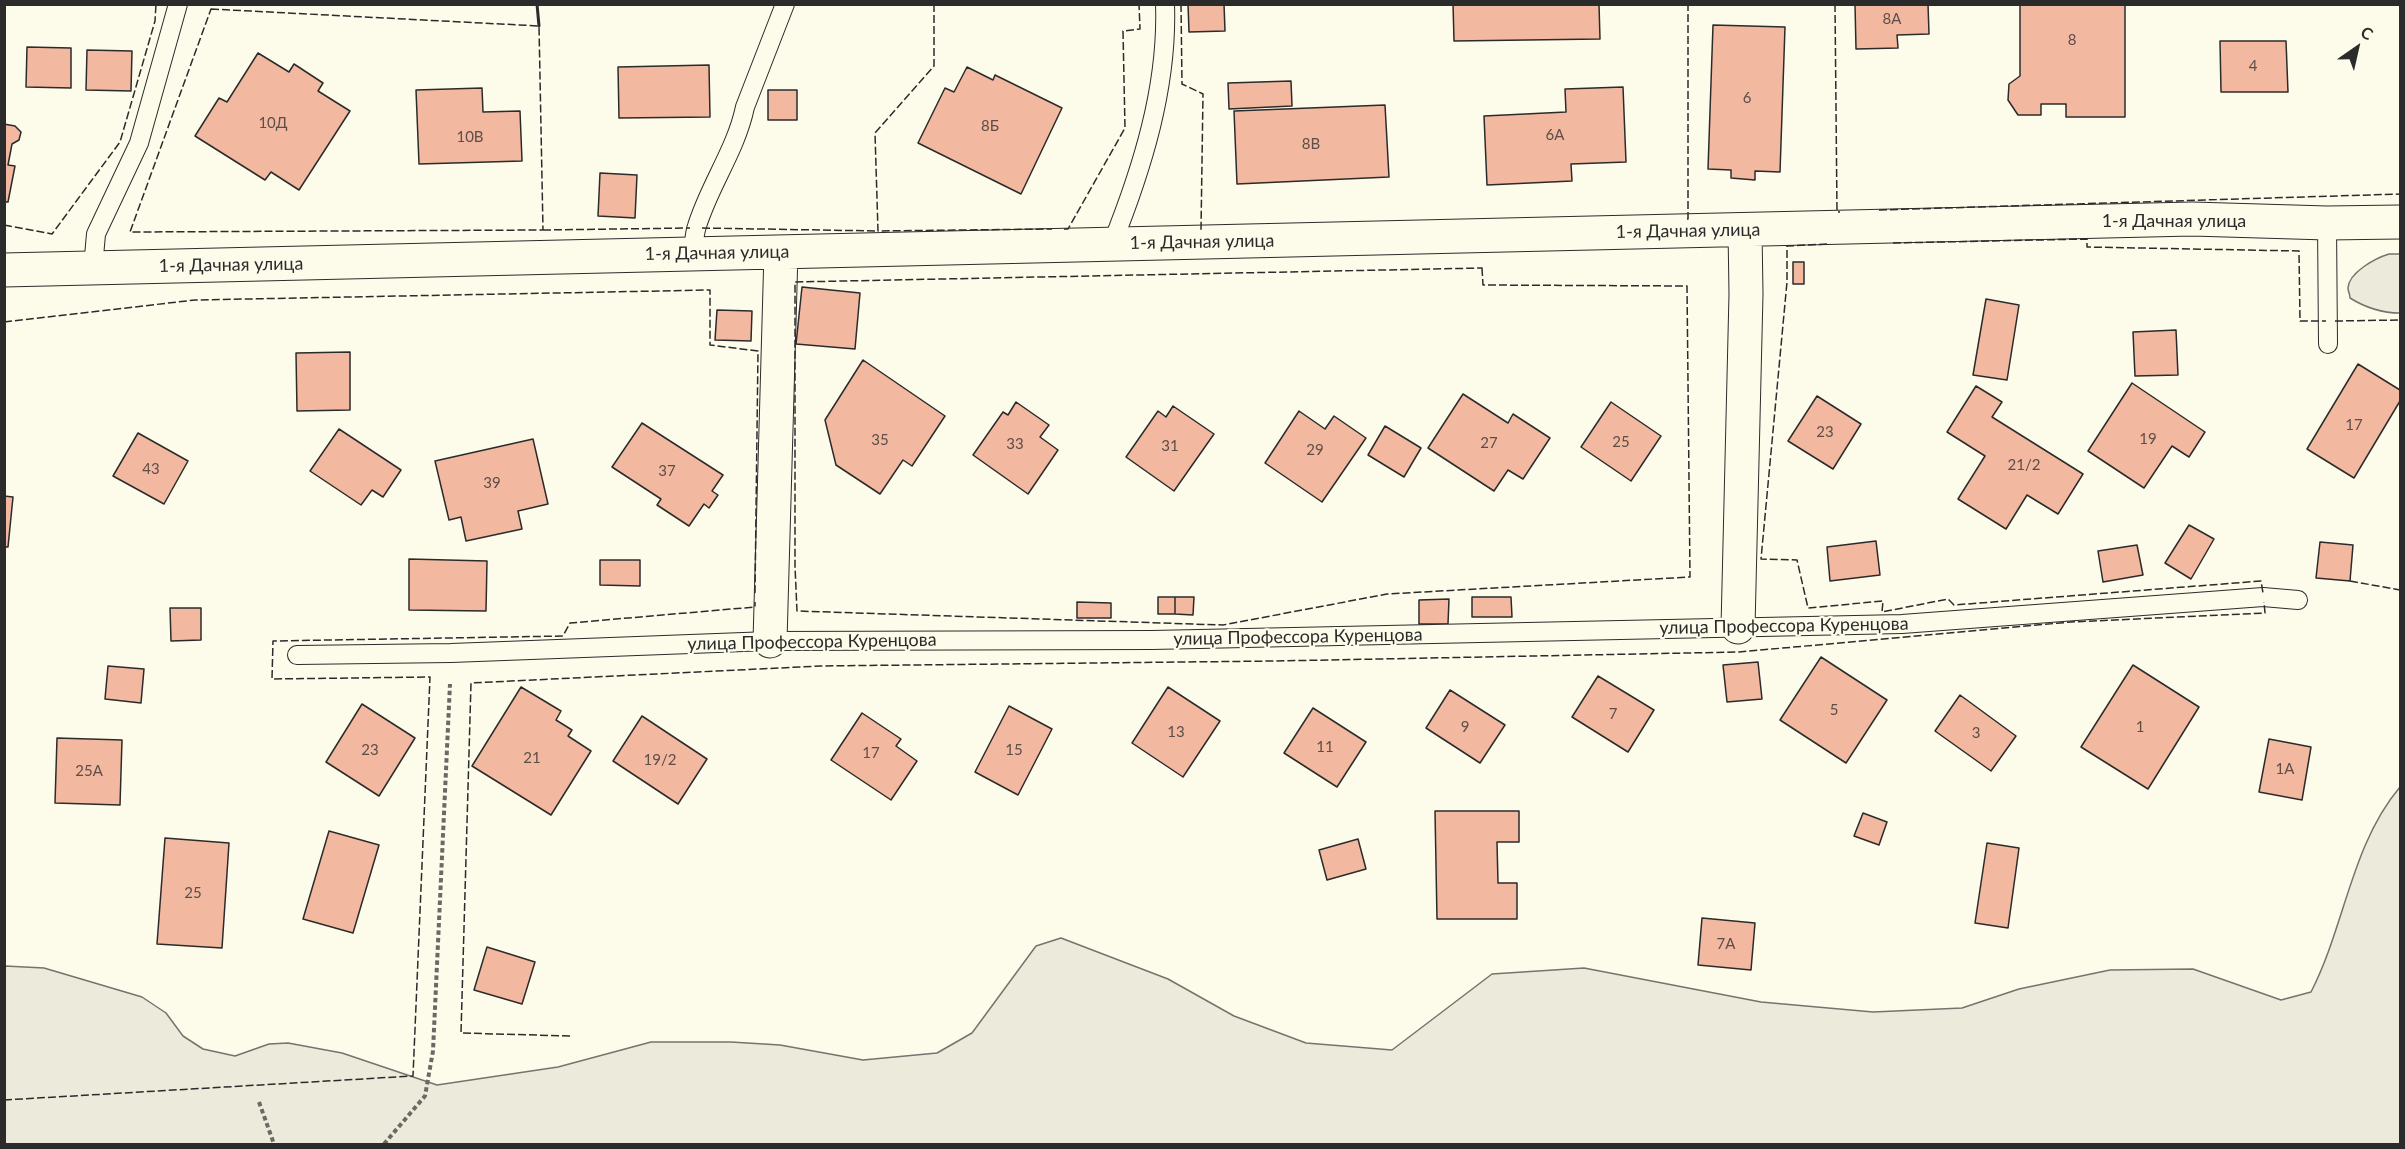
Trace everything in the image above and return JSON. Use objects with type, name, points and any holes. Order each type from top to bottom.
[{"type":"street","name":"1-я Дачная улица","points":[[4,270],[2192,219],[2327,223],[2400,222]]},
{"type":"street","points":[[1738,627],[1746,294],[1745,230]]},
{"type":"street","points":[[770,641],[782,252]]},
{"type":"lane","points":[[93,268],[96,234],[139,143],[178,4]]},
{"type":"lane","points":[[693,254],[696,228],[729,157],[745,107],[785,4]]},
{"type":"lane","points":[[1112,244],[1143,160],[1162,68],[1166,37],[1165,4]]},
{"type":"lane","points":[[2327,223],[2328,344]]},
{"type":"lane","name":"улица Профессора Куренцова","points":[[297,655],[451,653],[770,641],[1164,640],[1902,624],[2263,597],[2298,600]]},
{"type":"path","points":[[384,1144],[425,1096],[433,1052],[451,653]]},
{"type":"path","points":[[259,1102],[274,1144]]},
{"type":"shaded area","points":[[2389,254],[2400,254],[2400,313],[2380,311],[2362,305],[2350,298],[2348,289],[2353,276],[2358,271]]},
{"type":"shaded area","points":[[2400,787],[2400,1144],[5,1144],[5,966],[44,968],[142,997],[166,1013],[183,1036],[203,1049],[235,1056],[269,1044],[288,1043],[342,1053],[437,1085],[558,1067],[651,1042],[731,1042],[780,1045],[863,1060],[937,1053],[972,1033],[1036,946],[1061,938],[1168,979],[1234,1016],[1306,1043],[1392,1050],[1492,974],[1584,968],[1761,1002],[1873,1012],[1962,1008],[2019,989],[2110,970],[2193,969],[2281,1000],[2311,992],[2323,967],[2370,834]]},
{"type":"building","points":[[1188,4],[1224,4],[1225,31],[1189,32]]},
{"type":"building","points":[[1453,4],[1599,4],[1600,39],[1454,41]]},
{"type":"building","points":[[1855,4],[1928,4],[1929,34],[1897,35],[1898,48],[1856,49]]},
{"type":"building","points":[[2020,4],[2125,4],[2125,117],[2066,117],[2066,104],[2041,104],[2041,115],[2018,115],[2008,100],[2009,84],[2020,76]]},
{"type":"building","points":[[1713,25],[1785,27],[1780,172],[1755,171],[1755,180],[1731,178],[1731,170],[1708,169]]},
{"type":"building","points":[[2220,41],[2286,41],[2288,92],[2221,92]]},
{"type":"building","points":[[27,47],[71,48],[71,88],[26,87]]},
{"type":"building","points":[[87,50],[132,51],[131,91],[86,90]]},
{"type":"building","points":[[258,53],[289,72],[294,64],[323,83],[318,91],[350,111],[299,190],[271,172],[265,180],[195,136],[219,98],[227,102]]},
{"type":"building","points":[[709,65],[710,117],[619,118],[618,67]]},
{"type":"building","points":[[967,67],[993,80],[995,75],[1062,108],[1021,194],[918,143],[945,88],[954,92]]},
{"type":"building","points":[[1291,81],[1292,106],[1229,109],[1228,83]]},
{"type":"building","points":[[1623,87],[1626,162],[1571,164],[1572,181],[1487,185],[1484,116],[1566,112],[1565,89]]},
{"type":"building","points":[[482,88],[483,112],[520,111],[522,161],[419,164],[416,90]]},
{"type":"building","points":[[768,90],[797,90],[797,120],[768,120]]},
{"type":"building","points":[[1385,105],[1389,177],[1237,184],[1234,111]]},
{"type":"building","points":[[4,124],[15,126],[21,132],[19,140],[12,144],[8,165],[15,166],[8,202],[4,202]]},
{"type":"building","points":[[600,173],[637,175],[635,218],[598,216]]},
{"type":"building","points":[[1793,262],[1804,262],[1804,284],[1793,284]]},
{"type":"building","points":[[802,287],[860,293],[855,349],[796,344]]},
{"type":"building","points":[[1986,299],[2019,305],[2007,380],[1973,375]]},
{"type":"building","points":[[717,310],[752,311],[751,341],[715,340]]},
{"type":"building","points":[[2176,330],[2178,375],[2135,376],[2133,332]]},
{"type":"building","points":[[350,352],[350,410],[297,411],[296,353]]},
{"type":"building","points":[[863,360],[945,416],[912,466],[903,460],[880,494],[836,465],[825,420]]},
{"type":"building","points":[[2358,364],[2400,390],[2400,401],[2354,478],[2307,449]]},
{"type":"building","points":[[2132,383],[2205,432],[2189,457],[2172,446],[2144,488],[2088,451]]},
{"type":"building","points":[[1976,386],[2002,402],[1992,417],[2083,474],[2058,514],[2027,495],[2006,529],[1958,499],[1985,456],[1947,432]]},
{"type":"building","points":[[1463,394],[1508,423],[1513,414],[1550,438],[1523,479],[1508,470],[1494,491],[1428,448]]},
{"type":"building","points":[[1817,396],[1861,424],[1833,469],[1788,441]]},
{"type":"building","points":[[1016,402],[1049,425],[1040,437],[1058,450],[1028,494],[973,455],[1003,412],[1008,415]]},
{"type":"building","points":[[1611,402],[1661,436],[1631,481],[1581,447]]},
{"type":"building","points":[[1173,406],[1214,434],[1174,491],[1126,457],[1158,411],[1166,417]]},
{"type":"building","points":[[1299,411],[1325,429],[1334,416],[1366,438],[1322,502],[1265,463]]},
{"type":"building","points":[[642,423],[723,475],[712,491],[718,495],[709,508],[704,504],[689,526],[657,505],[661,499],[612,467]]},
{"type":"building","points":[[1385,426],[1421,448],[1404,477],[1368,455]]},
{"type":"building","points":[[339,429],[401,470],[383,497],[372,490],[361,505],[310,471]]},
{"type":"building","points":[[138,433],[188,461],[164,504],[113,476]]},
{"type":"building","points":[[533,439],[548,504],[518,511],[522,529],[466,541],[461,517],[449,520],[435,461]]},
{"type":"building","points":[[4,496],[13,497],[8,547],[4,547]]},
{"type":"building","points":[[2189,525],[2214,539],[2191,579],[2165,563]]},
{"type":"building","points":[[1876,541],[1880,575],[1830,581],[1827,547]]},
{"type":"building","points":[[2320,542],[2353,545],[2350,581],[2316,578]]},
{"type":"building","points":[[2137,545],[2143,575],[2103,582],[2098,551]]},
{"type":"building","points":[[409,559],[487,561],[486,611],[409,610]]},
{"type":"building","points":[[600,560],[640,560],[640,586],[600,585]]},
{"type":"building","points":[[1158,597],[1175,597],[1175,614],[1158,614]]},
{"type":"building","points":[[1175,597],[1194,597],[1193,615],[1175,614]]},
{"type":"building","points":[[1472,597],[1511,597],[1512,617],[1472,617]]},
{"type":"building","points":[[1449,599],[1448,624],[1419,624],[1419,600]]},
{"type":"building","points":[[1077,602],[1111,603],[1111,618],[1077,618]]},
{"type":"building","points":[[170,608],[201,608],[201,640],[171,641]]},
{"type":"building","points":[[1821,657],[1887,700],[1846,763],[1780,720]]},
{"type":"building","points":[[1758,662],[1762,699],[1727,702],[1723,665]]},
{"type":"building","points":[[2133,665],[2199,707],[2148,789],[2081,747]]},
{"type":"building","points":[[108,666],[144,669],[141,703],[105,699]]},
{"type":"building","points":[[1598,676],[1654,710],[1628,752],[1572,717]]},
{"type":"building","points":[[521,687],[561,711],[556,720],[572,730],[568,736],[591,751],[551,815],[472,766]]},
{"type":"building","points":[[1168,687],[1220,721],[1183,777],[1132,743]]},
{"type":"building","points":[[1450,690],[1505,725],[1480,763],[1426,728]]},
{"type":"building","points":[[1960,695],[2016,736],[1991,771],[1935,731]]},
{"type":"building","points":[[362,704],[415,738],[379,796],[326,762]]},
{"type":"building","points":[[1009,706],[1052,729],[1018,795],[975,772]]},
{"type":"building","points":[[1313,708],[1366,742],[1337,787],[1284,753]]},
{"type":"building","points":[[862,713],[901,739],[896,746],[917,761],[891,800],[831,760]]},
{"type":"building","points":[[642,716],[707,759],[678,804],[613,761]]},
{"type":"building","points":[[57,738],[122,740],[120,805],[55,803]]},
{"type":"building","points":[[2269,739],[2311,747],[2302,800],[2259,792]]},
{"type":"building","points":[[1435,811],[1519,811],[1519,842],[1497,842],[1498,883],[1517,883],[1517,919],[1437,919]]},
{"type":"building","points":[[1863,813],[1887,822],[1879,845],[1854,836]]},
{"type":"building","points":[[329,831],[379,845],[353,933],[303,919]]},
{"type":"building","points":[[165,838],[229,843],[222,948],[157,944]]},
{"type":"building","points":[[1358,839],[1366,869],[1327,880],[1319,850]]},
{"type":"building","points":[[1987,843],[2019,848],[2008,928],[1975,923]]},
{"type":"building","points":[[1702,918],[1755,923],[1751,970],[1698,965]]},
{"type":"building","points":[[487,947],[535,962],[522,1004],[474,990]]},
{"type":"fence","points":[[4,225],[52,234],[120,142],[155,21],[156,4]]},
{"type":"fence","points":[[934,4],[934,66],[875,133],[878,231],[1052,229]]},
{"type":"fence","points":[[1064,229],[1068,229],[1125,128],[1123,31],[1140,29],[1139,4]]},
{"type":"fence","points":[[1181,4],[1182,84],[1203,94],[1201,230]]},
{"type":"fence","points":[[1687,219],[1688,4]]},
{"type":"fence","points":[[1835,4],[1837,212],[1840,212]]},
{"type":"fence","points":[[211,9],[539,26],[543,230],[130,232],[211,9]]},
{"type":"fence","points":[[1879,210],[2400,194]]},
{"type":"fence","points":[[543,230],[690,228]]},
{"type":"fence","points":[[702,228],[878,231]]},
{"type":"fence","points":[[1893,243],[2087,239],[2087,247],[2299,251],[2300,321],[2326,321]]},
{"type":"fence","points":[[1827,244],[1787,246],[1787,282],[1761,559],[1797,560],[1808,608],[1883,601],[1882,612],[1948,599],[1954,605],[2261,581],[2263,593]]},
{"type":"fence","points":[[1482,268],[1483,285],[1687,286],[1690,577],[1387,594],[1223,625],[797,611],[795,282],[1482,268]]},
{"type":"fence","points":[[4,322],[195,300],[710,290],[710,345],[758,351],[755,593]]},
{"type":"fence","points":[[2335,321],[2400,320]]},
{"type":"fence","points":[[2350,581],[2400,590]]},
{"type":"fence","points":[[4,1100],[413,1076],[430,677],[272,679],[273,641],[563,636],[570,623],[755,607],[755,602]]},
{"type":"fence","points":[[570,1036],[461,1033],[471,683],[820,666],[1276,661],[1739,652],[2071,622],[2265,613],[2264,602]]},
{"type":"wall","points":[[537,4],[539,26]]}]
